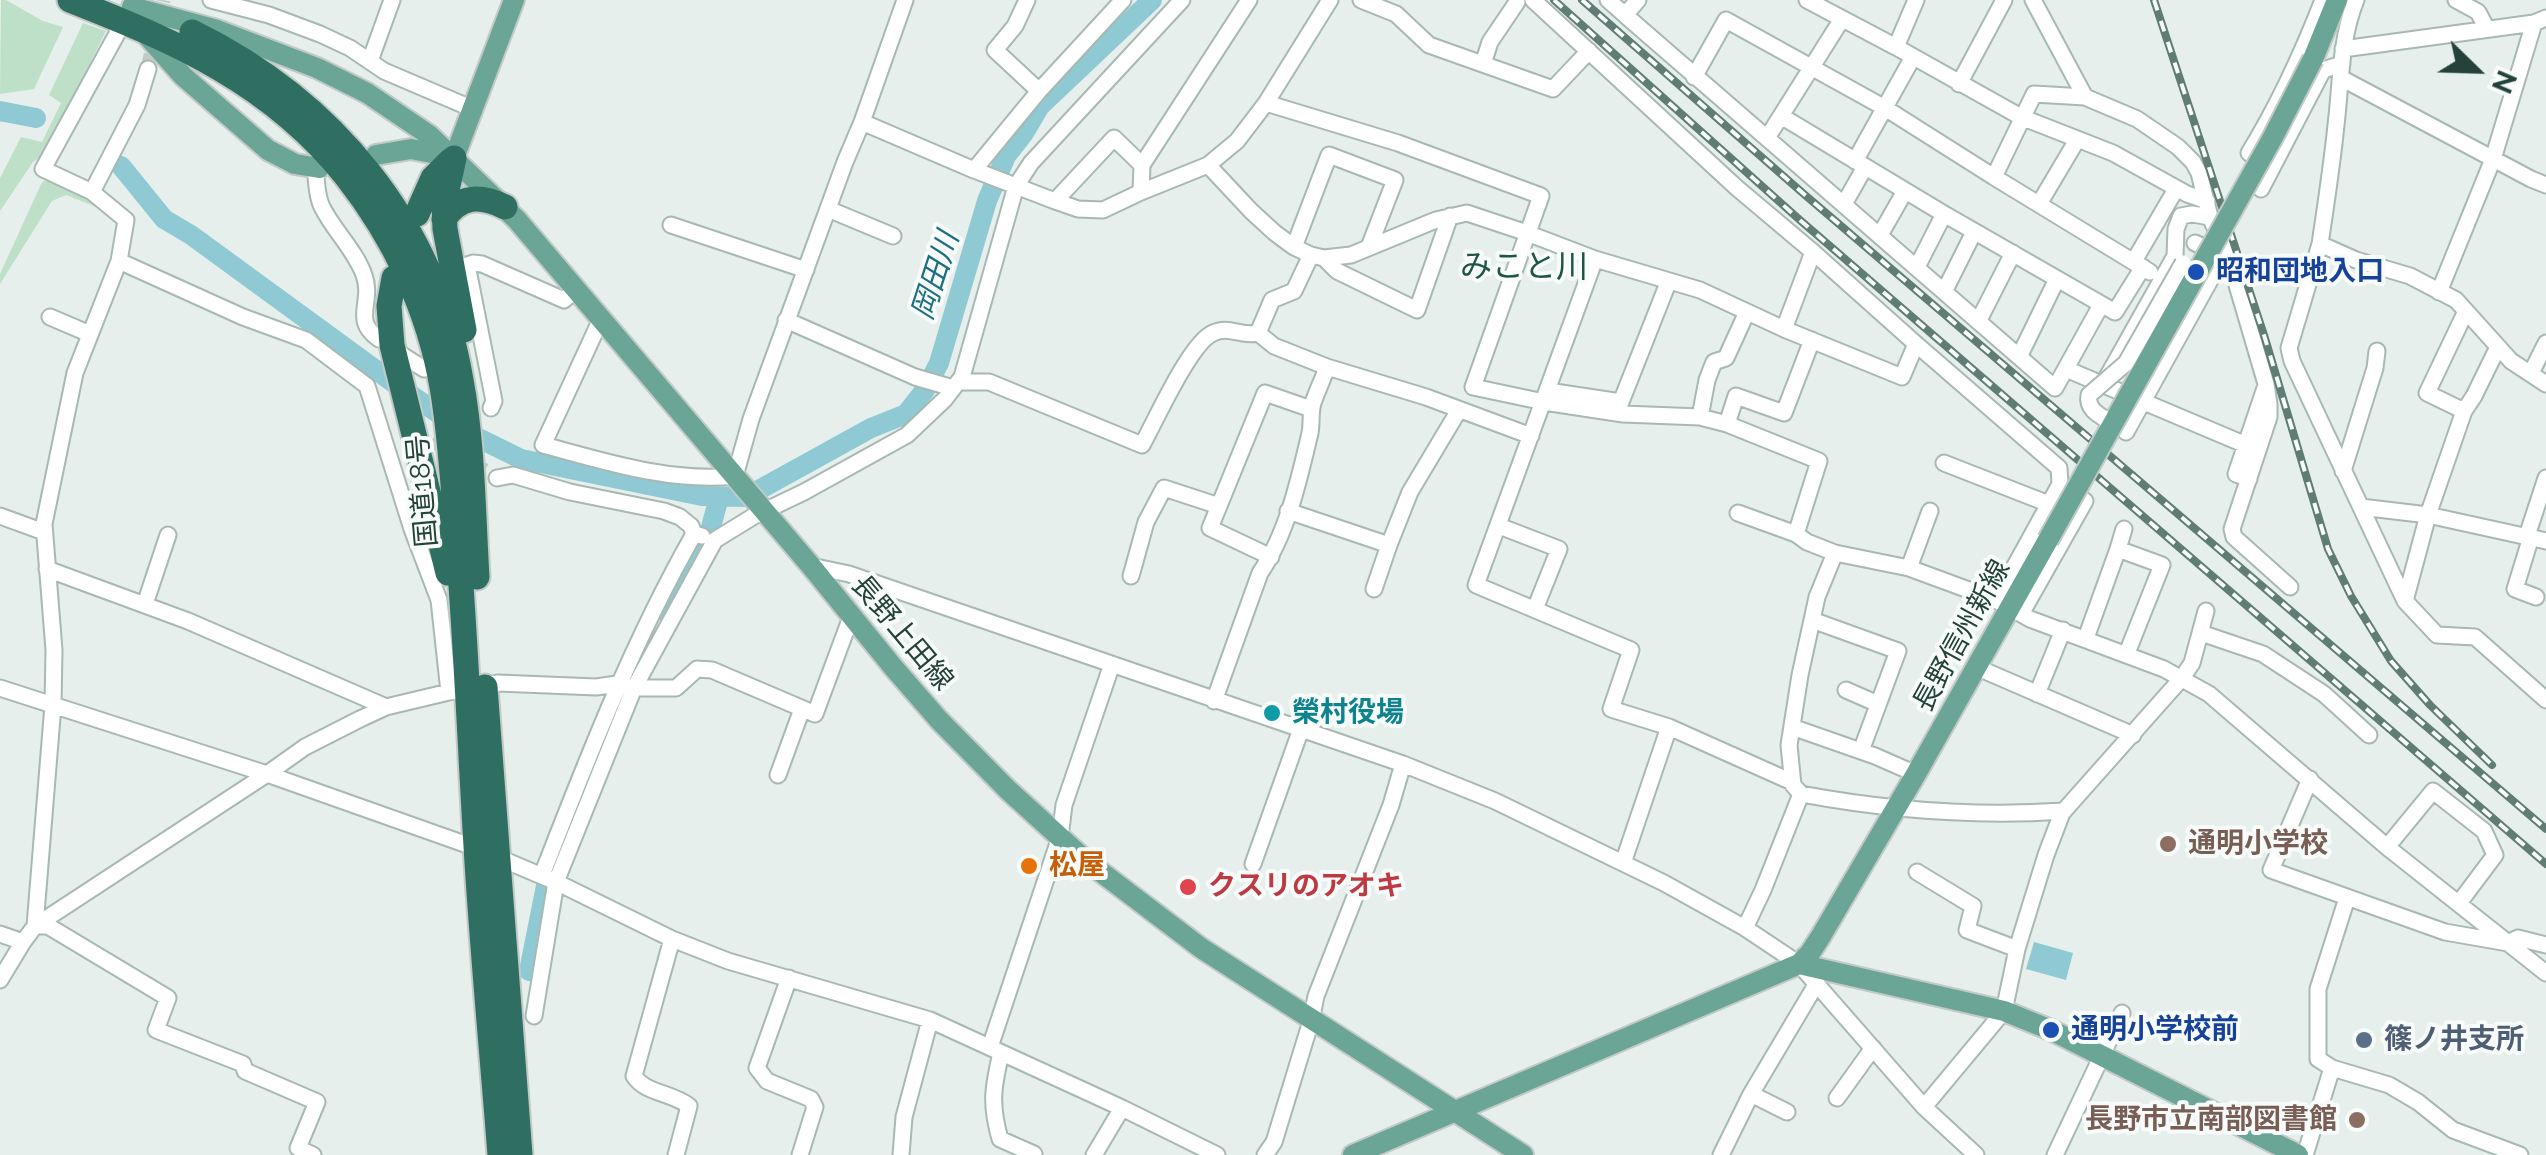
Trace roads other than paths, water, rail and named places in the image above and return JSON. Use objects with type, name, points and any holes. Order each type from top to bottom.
[{"type":"highway","name":"国道18号","points":[[70,0],[206,39],[267,75],[319,118],[362,163],[398,215],[432,280],[453,346],[460,393],[472,628],[468,688],[520,1155]]},
{"type":"highway","points":[[417,214],[438,170],[454,158]]},
{"type":"highway","points":[[454,158],[444,219],[460,393]]},
{"type":"highway","points":[[444,219],[455,206],[474,198],[485,198],[505,207]]},
{"type":"highway","points":[[394,278],[389,319],[391,349],[408,424],[472,628]]},
{"type":"highway","points":[[466,457],[486,526],[472,628]]},
{"type":"highway","name":"国道18号","points":[[488,852],[500,1155]]},
{"type":"main road","points":[[376,155],[411,149],[454,158],[514,0]]},
{"type":"main road","name":"長野信州新線","points":[[1353,1155],[1799,964],[1810,953],[2048,540],[2119,428],[2313,60],[2337,0]]},
{"type":"main road","name":"長野上田線","points":[[122,12],[218,30],[317,68],[410,120],[505,207],[939,720],[1008,790],[1116,885],[1240,976],[1523,1155]]},
{"type":"main road","points":[[122,12],[183,76],[268,150],[288,162],[317,168]]},
{"type":"main road","points":[[1799,964],[2004,1011],[2302,1155]]},
{"type":"street","points":[[211,0],[320,34],[384,71],[473,109]]},
{"type":"street","points":[[370,62],[392,0]]},
{"type":"street","points":[[601,319],[543,444],[614,463],[686,476],[734,476],[786,320],[904,0]]},
{"type":"street","points":[[1027,0],[996,50],[1039,91]]},
{"type":"street","points":[[534,1016],[548,878],[626,686],[705,537],[764,512],[906,435],[946,400],[962,377],[1013,184],[1182,0]]},
{"type":"street","points":[[1141,192],[1142,166],[1249,0]]},
{"type":"street","points":[[862,122],[1055,201],[1103,210],[1208,166],[1237,141],[1330,0]]},
{"type":"street","points":[[1361,0],[1386,4],[1430,45],[1554,89],[1589,51]]},
{"type":"street","points":[[1608,0],[2055,388],[2101,305]]},
{"type":"street","points":[[1625,15],[1638,0]]},
{"type":"street","points":[[1807,0],[1828,5],[1842,19],[2021,117],[2114,154],[2208,209]]},
{"type":"street","points":[[1896,47],[1916,0]]},
{"type":"street","points":[[1959,84],[2004,0]]},
{"type":"street","points":[[2032,0],[2085,97]]},
{"type":"street","points":[[2272,168],[2249,153],[2294,72],[2323,0]]},
{"type":"street","points":[[2356,0],[2346,30],[2320,244],[2289,348],[2292,360],[2405,601],[2436,636],[2474,637],[2546,700]]},
{"type":"street","points":[[2456,0],[2478,12],[2487,29]]},
{"type":"street","points":[[1483,64],[1490,42],[1525,1],[1589,51],[1737,188],[2055,464],[2061,475],[2060,484],[2009,607]]},
{"type":"street","points":[[978,171],[1039,91],[1115,3]]},
{"type":"street","points":[[35,926],[54,704],[44,524],[75,373],[119,262],[126,220],[92,192],[43,169],[122,12]]},
{"type":"street","points":[[1767,138],[1842,19]]},
{"type":"street","points":[[1694,77],[1726,20],[1885,108],[2162,280]]},
{"type":"street","points":[[2261,189],[2323,70],[2487,29],[2540,21],[2493,159],[2439,292]]},
{"type":"street","points":[[1844,204],[1885,108],[1914,57]]},
{"type":"street","points":[[2342,64],[2493,159],[2546,185]]},
{"type":"street","points":[[92,192],[137,105],[148,69]]},
{"type":"street","points":[[1994,177],[2034,94],[2085,97],[2138,119],[2193,162],[2228,258],[2266,384],[2269,417],[2232,530],[2234,537],[2290,587]]},
{"type":"street","points":[[1266,102],[1398,143],[1541,196],[1474,387],[1621,402],[1668,282]]},
{"type":"street","points":[[1781,116],[2114,312],[2176,189]]},
{"type":"street","points":[[1055,201],[1114,138],[1142,166]]},
{"type":"street","points":[[2039,204],[2077,140]]},
{"type":"street","points":[[1294,247],[1329,155],[1395,180],[1369,247]]},
{"type":"street","points":[[1208,166],[1250,211],[1294,247],[1417,310],[1450,216]]},
{"type":"street","points":[[317,168],[323,209],[366,280],[366,328],[391,349],[460,393],[494,402],[468,266],[482,264],[564,300],[576,290]]},
{"type":"street","points":[[1880,234],[1905,191]]},
{"type":"street","points":[[828,209],[893,236]]},
{"type":"street","points":[[2208,209],[2194,243],[2126,362],[2089,395],[2091,408],[2119,428],[2142,403],[2219,264],[2228,258]]},
{"type":"street","points":[[2102,386],[2175,256],[2181,216],[2208,209]]},
{"type":"street","points":[[1318,256],[1351,255],[1396,235],[1467,213],[1595,259],[1700,290],[1902,377],[1916,344]]},
{"type":"street","points":[[1917,267],[1944,214]]},
{"type":"street","points":[[671,225],[806,270]]},
{"type":"street","points":[[1945,290],[1974,232]]},
{"type":"street","points":[[2194,243],[2228,258]]},
{"type":"street","points":[[2320,244],[2356,260],[2410,276],[2456,300],[2511,362],[2541,384],[2546,343]]},
{"type":"street","points":[[1784,329],[1813,252]]},
{"type":"street","points":[[1979,320],[2013,253]]},
{"type":"street","points":[[786,320],[915,378],[956,385],[989,382],[1142,445],[1192,354],[1210,334],[1228,329],[1246,336],[1258,332],[1272,300],[1294,291],[1318,256]]},
{"type":"street","points":[[1595,259],[1476,584],[1631,650],[1610,709],[1670,727],[1797,788],[1895,809],[2035,813],[2064,810]]},
{"type":"street","points":[[119,262],[243,317],[306,340],[367,386],[468,688]]},
{"type":"street","points":[[2020,355],[2057,279]]},
{"type":"street","points":[[2464,410],[2427,393],[2466,311]]},
{"type":"street","points":[[1700,417],[1714,362],[1726,358],[1747,312]]},
{"type":"street","points":[[50,316],[90,334]]},
{"type":"street","points":[[1258,332],[1274,346],[1327,367],[1532,436]]},
{"type":"street","points":[[1727,424],[1736,396],[1784,414],[1812,340]]},
{"type":"street","points":[[2405,601],[2428,515],[2464,410],[2498,347]]},
{"type":"street","points":[[2343,471],[2378,351]]},
{"type":"street","points":[[1214,700],[1260,573],[1271,557],[1288,511],[1313,419],[1310,409],[1327,367]]},
{"type":"street","points":[[2066,369],[2246,445]]},
{"type":"street","points":[[2248,479],[2236,474],[2266,384]]},
{"type":"street","points":[[1271,557],[1210,528],[1265,393],[1310,409]]},
{"type":"street","points":[[1546,396],[1623,414],[1700,417],[1819,461],[1796,534]]},
{"type":"street","points":[[1374,588],[1410,492],[1459,410]]},
{"type":"street","points":[[379,420],[408,424],[466,457],[513,475],[570,492],[664,510],[705,537]]},
{"type":"street","points":[[1944,463],[2050,504]]},
{"type":"street","points":[[2536,597],[2515,589],[2535,538],[2546,478]]},
{"type":"street","points":[[2009,607],[2085,501],[2060,484]]},
{"type":"street","points":[[1131,576],[1146,522],[1164,488],[1219,506]]},
{"type":"street","points":[[2361,507],[2428,515],[2535,538]]},
{"type":"street","points":[[1288,511],[1389,545]]},
{"type":"street","points":[[1909,568],[1930,511]]},
{"type":"street","points":[[1738,513],[1835,553],[1909,568],[2182,678],[2209,694],[2387,847],[2546,973]]},
{"type":"street","points":[[0,516],[44,532]]},
{"type":"street","points":[[1499,526],[1559,549],[1534,609]]},
{"type":"street","points":[[2086,638],[2124,529]]},
{"type":"street","points":[[144,604],[168,536]]},
{"type":"street","points":[[2118,548],[2162,565],[2127,653]]},
{"type":"street","points":[[1745,928],[1764,890],[1797,788],[1789,745],[1817,597],[1835,553]]},
{"type":"street","points":[[811,566],[834,569],[1403,764],[1495,801],[1623,863],[1745,928],[1799,964],[1924,1107],[1976,1155]]},
{"type":"street","points":[[47,569],[253,648],[386,708]]},
{"type":"street","points":[[1924,1107],[2004,1011],[2017,949],[2064,810],[2182,678],[2192,662],[2206,612]]},
{"type":"street","points":[[0,980],[35,926],[268,774],[304,746],[386,708],[468,688],[676,688],[698,669],[712,670],[814,714],[851,617]]},
{"type":"street","points":[[1812,620],[1898,651],[1861,751]]},
{"type":"street","points":[[2037,694],[2063,630]]},
{"type":"street","points":[[2202,633],[2263,654],[2324,694],[2369,736]]},
{"type":"street","points":[[1034,1154],[1000,1138],[992,1087],[996,1050],[1060,837],[1064,805],[1112,664]]},
{"type":"street","points":[[1976,667],[2134,735]]},
{"type":"street","points":[[0,688],[268,774],[488,852],[672,939],[728,961],[930,1020],[1218,1155]]},
{"type":"street","points":[[1846,690],[1878,704]]},
{"type":"street","points":[[778,775],[802,709]]},
{"type":"street","points":[[1623,863],[1670,727]]},
{"type":"street","points":[[1792,727],[1916,774]]},
{"type":"street","points":[[1253,864],[1301,729]]},
{"type":"street","points":[[1264,1155],[1274,1142],[1316,996],[1403,764]]},
{"type":"street","points":[[2310,779],[2271,870],[2445,932],[2508,943],[2518,938],[2546,945]]},
{"type":"street","points":[[2387,847],[2434,790],[2484,831],[2494,855],[2459,904]]},
{"type":"street","points":[[1918,872],[1972,906],[1966,930],[2017,949]]},
{"type":"street","points":[[2347,898],[2318,990],[2318,1060],[2332,1068],[2389,1084],[2452,1130],[2520,1155]]},
{"type":"street","points":[[35,926],[48,926],[168,998],[156,1030],[242,1064],[245,1071],[317,1102],[298,1148],[313,1155]]},
{"type":"street","points":[[0,934],[23,942]]},
{"type":"street","points":[[672,939],[634,1076],[641,1087],[678,1098],[689,1106],[676,1155]]},
{"type":"street","points":[[789,978],[757,1068],[766,1081],[811,1099],[815,1107],[800,1155]]},
{"type":"street","points":[[1721,1155],[1750,1094],[1817,983]]},
{"type":"street","points":[[2055,1155],[2122,1013]]},
{"type":"street","points":[[901,1155],[904,1117],[930,1020]]},
{"type":"street","points":[[1837,1098],[1873,1048]]},
{"type":"street","points":[[2302,1155],[2332,1068]]},
{"type":"street","points":[[1750,1094],[1787,1112]]},
{"type":"street","points":[[1094,1155],[1122,1108]]},
{"type":"water","points":[[2034,942],[2073,953],[2066,980],[2026,969]]},
{"type":"waterway","name":"岡田川","points":[[121,166],[164,219],[466,432],[521,459],[702,496],[746,497],[871,428],[906,414],[939,363],[987,201],[1006,156],[1040,106],[1152,0]]},
{"type":"waterway","name":"岡田川","points":[[0,111],[36,118]]},
{"type":"waterway","name":"岡田川","points":[[662,610],[710,531],[719,497]]},
{"type":"waterway","name":"岡田川","points":[[529,971],[546,886],[555,862]]},
{"type":"tunnel","points":[[148,69],[163,0]]},
{"type":"tunnel","points":[[432,440],[497,478]]},
{"type":"railway","points":[[1554,0],[1801,221],[2546,864]]},
{"type":"railway","points":[[1582,0],[2546,829]]},
{"type":"railway","points":[[2154,0],[2264,335],[2328,549],[2391,661],[2492,765]]},
{"type":"place","name":"昭和団地入口","points":[[2196,272]]},
{"type":"place","name":"榮村役場","points":[[1272,713]]},
{"type":"place","name":"通明小学校","points":[[2168,844]]},
{"type":"place","name":"松屋","points":[[1029,866]]},
{"type":"place","name":"クスリのアオキ","points":[[1188,887]]},
{"type":"place","name":"通明小学校前","points":[[2051,1030]]},
{"type":"place","name":"篠ノ井支所","points":[[2364,1040]]},
{"type":"place","name":"長野市立南部図書館","points":[[2357,1120]]},
{"type":"district","name":"みこと川","points":[[1524,267]]}]
